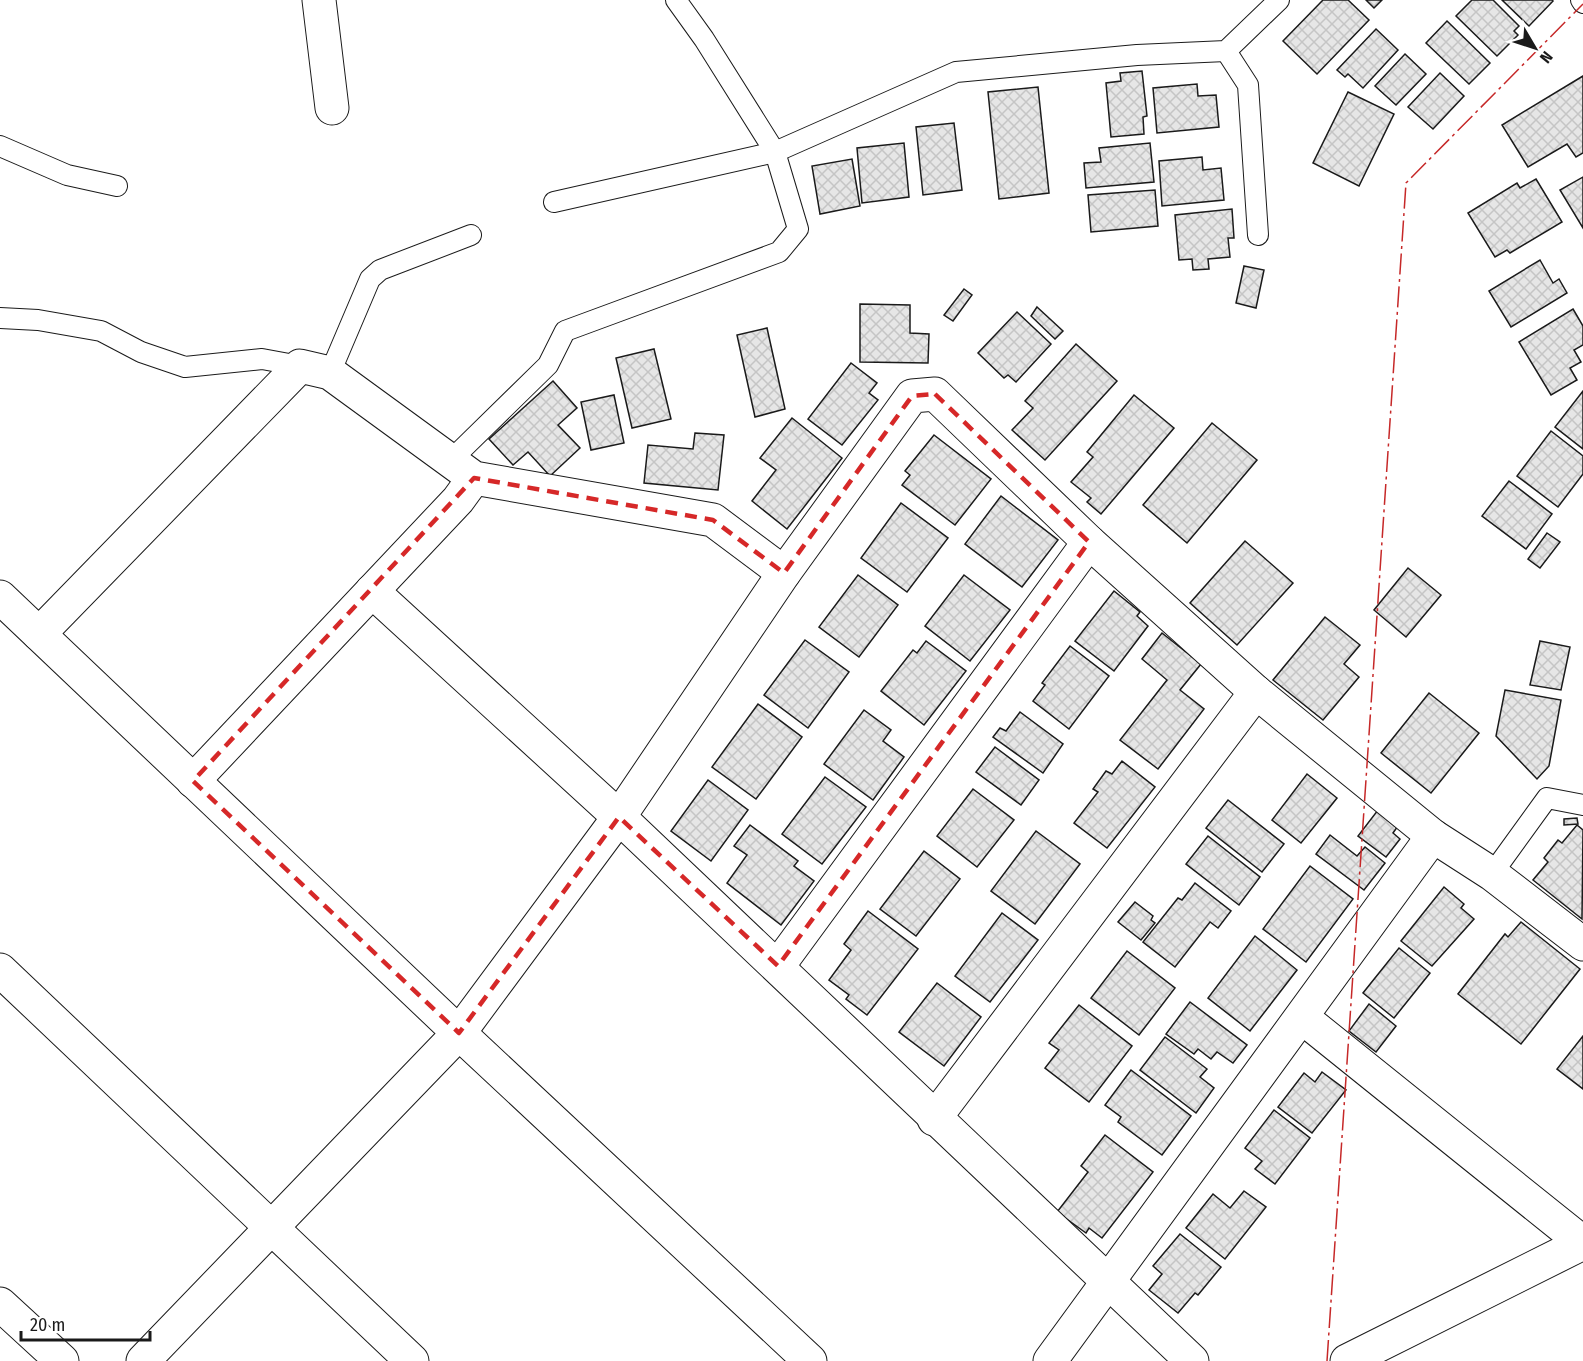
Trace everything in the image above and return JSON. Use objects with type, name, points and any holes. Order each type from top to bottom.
[{"type":"street","points":[[320,0],[332,108]]},
{"type":"street","points":[[39,634],[315,370],[462,470],[713,520],[784,573]]},
{"type":"street","points":[[143,1361],[459,1034],[619,817],[784,573],[912,396],[935,394],[1089,542],[1256,692],[1433,836],[1492,874],[1583,944]]},
{"type":"street","points":[[193,781],[458,500],[462,470]]},
{"type":"street","points":[[778,966],[1089,542]]},
{"type":"street","points":[[372,591],[778,966],[934,1119],[1192,1361]]},
{"type":"street","points":[[0,597],[459,1034],[810,1361]]},
{"type":"street","points":[[934,1119],[1256,692]]},
{"type":"street","points":[[1050,1361],[1303,1018],[1433,836]]},
{"type":"street","points":[[0,970],[412,1361]]},
{"type":"street","points":[[1303,1018],[1583,1243],[1347,1361]]},
{"type":"street","points":[[0,1304],[62,1361]]},
{"type":"lane","points":[[462,470],[548,365],[565,331],[779,252],[798,229],[775,152],[704,39],[676,0]]},
{"type":"lane","points":[[554,202],[775,152],[956,72],[1137,55],[1226,51],[1279,0]]},
{"type":"lane","points":[[1226,51],[1248,85],[1258,235]]},
{"type":"lane","points":[[0,146],[67,175],[117,186]]},
{"type":"lane","points":[[0,318],[38,320],[101,331],[141,352],[185,367],[262,359],[315,370],[370,279],[380,270],[471,235]]},
{"type":"lane","points":[[1492,874],[1547,798],[1583,805]]},
{"type":"highlighted area","points":[[935,394],[1089,542],[778,966],[619,817],[459,1033],[193,781],[474,478],[713,520],[784,573],[912,396]]},
{"type":"building","points":[[1323,0],[1348,0],[1369,20],[1317,74],[1283,41]]},
{"type":"building","points":[[1366,0],[1382,0],[1374,8]]},
{"type":"building","points":[[1472,0],[1493,0],[1519,26],[1514,31],[1518,35],[1497,56],[1456,16]]},
{"type":"building","points":[[1502,0],[1552,0],[1553,1],[1529,26]]},
{"type":"building","points":[[1447,21],[1490,63],[1469,84],[1426,43]]},
{"type":"building","points":[[1376,29],[1398,50],[1363,88],[1348,74],[1345,77],[1337,70]]},
{"type":"building","points":[[1405,54],[1426,74],[1396,105],[1375,86]]},
{"type":"building","points":[[1142,71],[1147,116],[1143,117],[1144,134],[1111,137],[1106,83],[1121,81],[1120,73]]},
{"type":"building","points":[[1440,73],[1464,96],[1433,129],[1408,107]]},
{"type":"building","points":[[1583,76],[1583,153],[1576,157],[1567,144],[1528,167],[1502,125]]},
{"type":"building","points":[[1197,84],[1198,96],[1216,95],[1219,127],[1157,133],[1153,88]]},
{"type":"building","points":[[1038,87],[1049,193],[999,199],[988,92]]},
{"type":"building","points":[[1348,92],[1394,114],[1359,186],[1313,163]]},
{"type":"building","points":[[954,123],[962,190],[923,195],[916,127]]},
{"type":"building","points":[[904,143],[909,197],[862,203],[857,148]]},
{"type":"building","points":[[1150,143],[1154,182],[1086,188],[1084,163],[1101,162],[1099,148]]},
{"type":"building","points":[[1202,157],[1203,170],[1221,168],[1224,200],[1162,206],[1159,161]]},
{"type":"building","points":[[852,159],[860,206],[820,214],[812,166]]},
{"type":"building","points":[[1583,177],[1583,228],[1560,190]]},
{"type":"building","points":[[1536,179],[1562,222],[1510,253],[1507,250],[1495,257],[1468,213],[1517,183],[1520,188]]},
{"type":"building","points":[[1155,190],[1158,226],[1091,232],[1088,195]]},
{"type":"building","points":[[1232,209],[1234,238],[1228,238],[1230,257],[1208,259],[1209,269],[1193,270],[1192,259],[1179,260],[1175,215]]},
{"type":"building","points":[[1540,260],[1553,283],[1559,279],[1567,293],[1511,327],[1489,291]]},
{"type":"building","points":[[1244,266],[1264,270],[1256,308],[1236,303]]},
{"type":"building","points":[[964,289],[972,295],[953,321],[944,315]]},
{"type":"building","points":[[860,304],[910,305],[910,333],[929,334],[928,363],[860,362]]},
{"type":"building","points":[[1037,307],[1063,331],[1055,339],[1031,316]]},
{"type":"building","points":[[1573,309],[1583,326],[1583,345],[1574,350],[1581,362],[1570,368],[1577,380],[1551,395],[1519,342]]},
{"type":"building","points":[[1017,312],[1051,344],[1016,382],[1008,375],[1004,378],[978,353]]},
{"type":"building","points":[[767,328],[785,409],[755,417],[737,335]]},
{"type":"building","points":[[1076,344],[1117,381],[1045,460],[1012,430],[1033,408],[1025,401]]},
{"type":"building","points":[[654,349],[671,419],[632,428],[616,358]]},
{"type":"building","points":[[851,363],[877,383],[869,393],[878,400],[842,445],[808,419]]},
{"type":"building","points":[[553,381],[577,408],[558,425],[580,448],[550,476],[528,452],[513,465],[489,439]]},
{"type":"building","points":[[1583,391],[1583,449],[1555,427]]},
{"type":"building","points":[[614,395],[624,443],[591,450],[581,402]]},
{"type":"building","points":[[1134,395],[1174,428],[1101,514],[1087,502],[1091,498],[1071,482],[1093,457],[1087,452]]},
{"type":"building","points":[[792,418],[842,458],[787,529],[752,501],[776,470],[760,458]]},
{"type":"building","points":[[1212,423],[1257,460],[1187,543],[1143,505]]},
{"type":"building","points":[[1551,431],[1583,456],[1583,474],[1558,507],[1517,476]]},
{"type":"building","points":[[695,433],[724,435],[718,490],[644,483],[648,445],[693,449]]},
{"type":"building","points":[[934,435],[991,479],[955,525],[902,485],[910,475],[905,471]]},
{"type":"building","points":[[1509,481],[1552,514],[1526,549],[1482,516]]},
{"type":"building","points":[[1001,496],[1058,540],[1022,587],[965,544]]},
{"type":"building","points":[[901,503],[948,538],[907,592],[861,558]]},
{"type":"building","points":[[1547,533],[1560,542],[1540,568],[1528,559]]},
{"type":"building","points":[[1245,541],[1293,583],[1237,645],[1190,603]]},
{"type":"building","points":[[1408,568],[1441,595],[1406,637],[1374,610]]},
{"type":"building","points":[[858,575],[898,605],[859,657],[819,627]]},
{"type":"building","points":[[964,575],[1010,610],[970,661],[925,626]]},
{"type":"building","points":[[1114,591],[1140,612],[1137,616],[1148,626],[1114,671],[1075,641]]},
{"type":"building","points":[[1325,617],[1360,645],[1344,664],[1359,677],[1323,720],[1273,680]]},
{"type":"building","points":[[1162,633],[1201,664],[1180,690],[1204,709],[1158,769],[1120,740],[1167,680],[1142,659]]},
{"type":"building","points":[[805,640],[849,672],[808,728],[764,695]]},
{"type":"building","points":[[926,641],[966,671],[924,725],[881,691],[913,650],[917,653]]},
{"type":"building","points":[[1540,641],[1570,647],[1561,690],[1530,685]]},
{"type":"building","points":[[1070,646],[1109,676],[1069,729],[1033,701],[1045,685],[1042,683]]},
{"type":"building","points":[[1505,690],[1561,700],[1549,766],[1537,779],[1496,736]]},
{"type":"building","points":[[1429,693],[1479,733],[1431,793],[1381,753]]},
{"type":"building","points":[[758,704],[802,737],[756,799],[712,767]]},
{"type":"building","points":[[864,710],[891,730],[883,741],[904,757],[873,800],[824,764]]},
{"type":"building","points":[[1020,712],[1063,744],[1043,773],[993,737],[1000,728],[1006,731]]},
{"type":"building","points":[[995,747],[1039,780],[1021,805],[976,772]]},
{"type":"building","points":[[1122,761],[1155,787],[1107,848],[1074,823],[1098,792],[1093,789],[1106,771],[1112,774]]},
{"type":"building","points":[[1307,774],[1337,798],[1301,843],[1272,820]]},
{"type":"building","points":[[825,777],[866,807],[822,864],[782,834]]},
{"type":"building","points":[[708,780],[748,810],[711,861],[671,831]]},
{"type":"building","points":[[973,789],[1014,820],[977,867],[937,836]]},
{"type":"building","points":[[1228,800],[1284,844],[1262,872],[1206,828]]},
{"type":"building","points":[[1378,810],[1398,826],[1393,833],[1400,839],[1386,857],[1358,836]]},
{"type":"building","points":[[1577,818],[1578,824],[1564,825],[1564,819]]},
{"type":"building","points":[[750,825],[798,861],[794,866],[814,881],[781,925],[727,883],[747,855],[734,846]]},
{"type":"building","points":[[1577,825],[1583,830],[1582,919],[1533,880],[1548,862],[1544,858],[1558,840],[1562,843]]},
{"type":"building","points":[[1036,831],[1080,864],[1035,924],[991,891]]},
{"type":"building","points":[[1330,835],[1357,856],[1365,847],[1385,863],[1364,890],[1316,854]]},
{"type":"building","points":[[1208,836],[1260,877],[1239,905],[1186,864]]},
{"type":"building","points":[[924,851],[960,879],[916,936],[880,909]]},
{"type":"building","points":[[1310,866],[1353,899],[1306,962],[1263,929]]},
{"type":"building","points":[[1195,883],[1231,911],[1218,928],[1210,922],[1175,967],[1143,942],[1178,898],[1182,900]]},
{"type":"building","points":[[1444,887],[1464,904],[1461,908],[1474,919],[1432,966],[1401,941]]},
{"type":"building","points":[[1135,902],[1153,916],[1151,920],[1155,923],[1141,940],[1118,922]]},
{"type":"building","points":[[868,911],[918,949],[867,1015],[846,999],[849,995],[829,980],[851,950],[844,944]]},
{"type":"building","points":[[1002,913],[1038,940],[990,1002],[955,976]]},
{"type":"building","points":[[1521,922],[1580,969],[1521,1044],[1458,994],[1505,934],[1508,937]]},
{"type":"building","points":[[1255,936],[1297,970],[1250,1031],[1208,998]]},
{"type":"building","points":[[1399,948],[1430,973],[1394,1018],[1363,993]]},
{"type":"building","points":[[1127,951],[1175,988],[1139,1035],[1091,998]]},
{"type":"building","points":[[937,983],[981,1017],[944,1066],[899,1032]]},
{"type":"building","points":[[1190,1002],[1247,1045],[1233,1063],[1217,1052],[1211,1059],[1198,1049],[1194,1054],[1166,1034]]},
{"type":"building","points":[[1369,1004],[1396,1026],[1376,1052],[1349,1031]]},
{"type":"building","points":[[1079,1005],[1132,1046],[1089,1102],[1045,1068],[1059,1050],[1049,1043]]},
{"type":"building","points":[[1583,1036],[1583,1089],[1557,1069]]},
{"type":"building","points":[[1165,1037],[1207,1069],[1200,1077],[1214,1088],[1196,1113],[1140,1070]]},
{"type":"building","points":[[1131,1070],[1191,1116],[1162,1155],[1118,1122],[1121,1117],[1105,1105]]},
{"type":"building","points":[[1322,1072],[1346,1090],[1312,1133],[1278,1107],[1304,1073],[1315,1082]]},
{"type":"building","points":[[1274,1110],[1310,1138],[1275,1184],[1255,1169],[1262,1161],[1245,1148]]},
{"type":"building","points":[[1105,1135],[1153,1172],[1102,1238],[1089,1228],[1086,1233],[1057,1212],[1088,1172],[1081,1166]]},
{"type":"building","points":[[1244,1191],[1266,1207],[1225,1259],[1186,1228],[1213,1194],[1230,1208]]},
{"type":"building","points":[[1180,1234],[1221,1267],[1198,1295],[1195,1293],[1178,1313],[1149,1290],[1162,1274],[1153,1266]]},
{"type":"power","points":[[1327,1361],[1406,183],[1583,4]]}]
